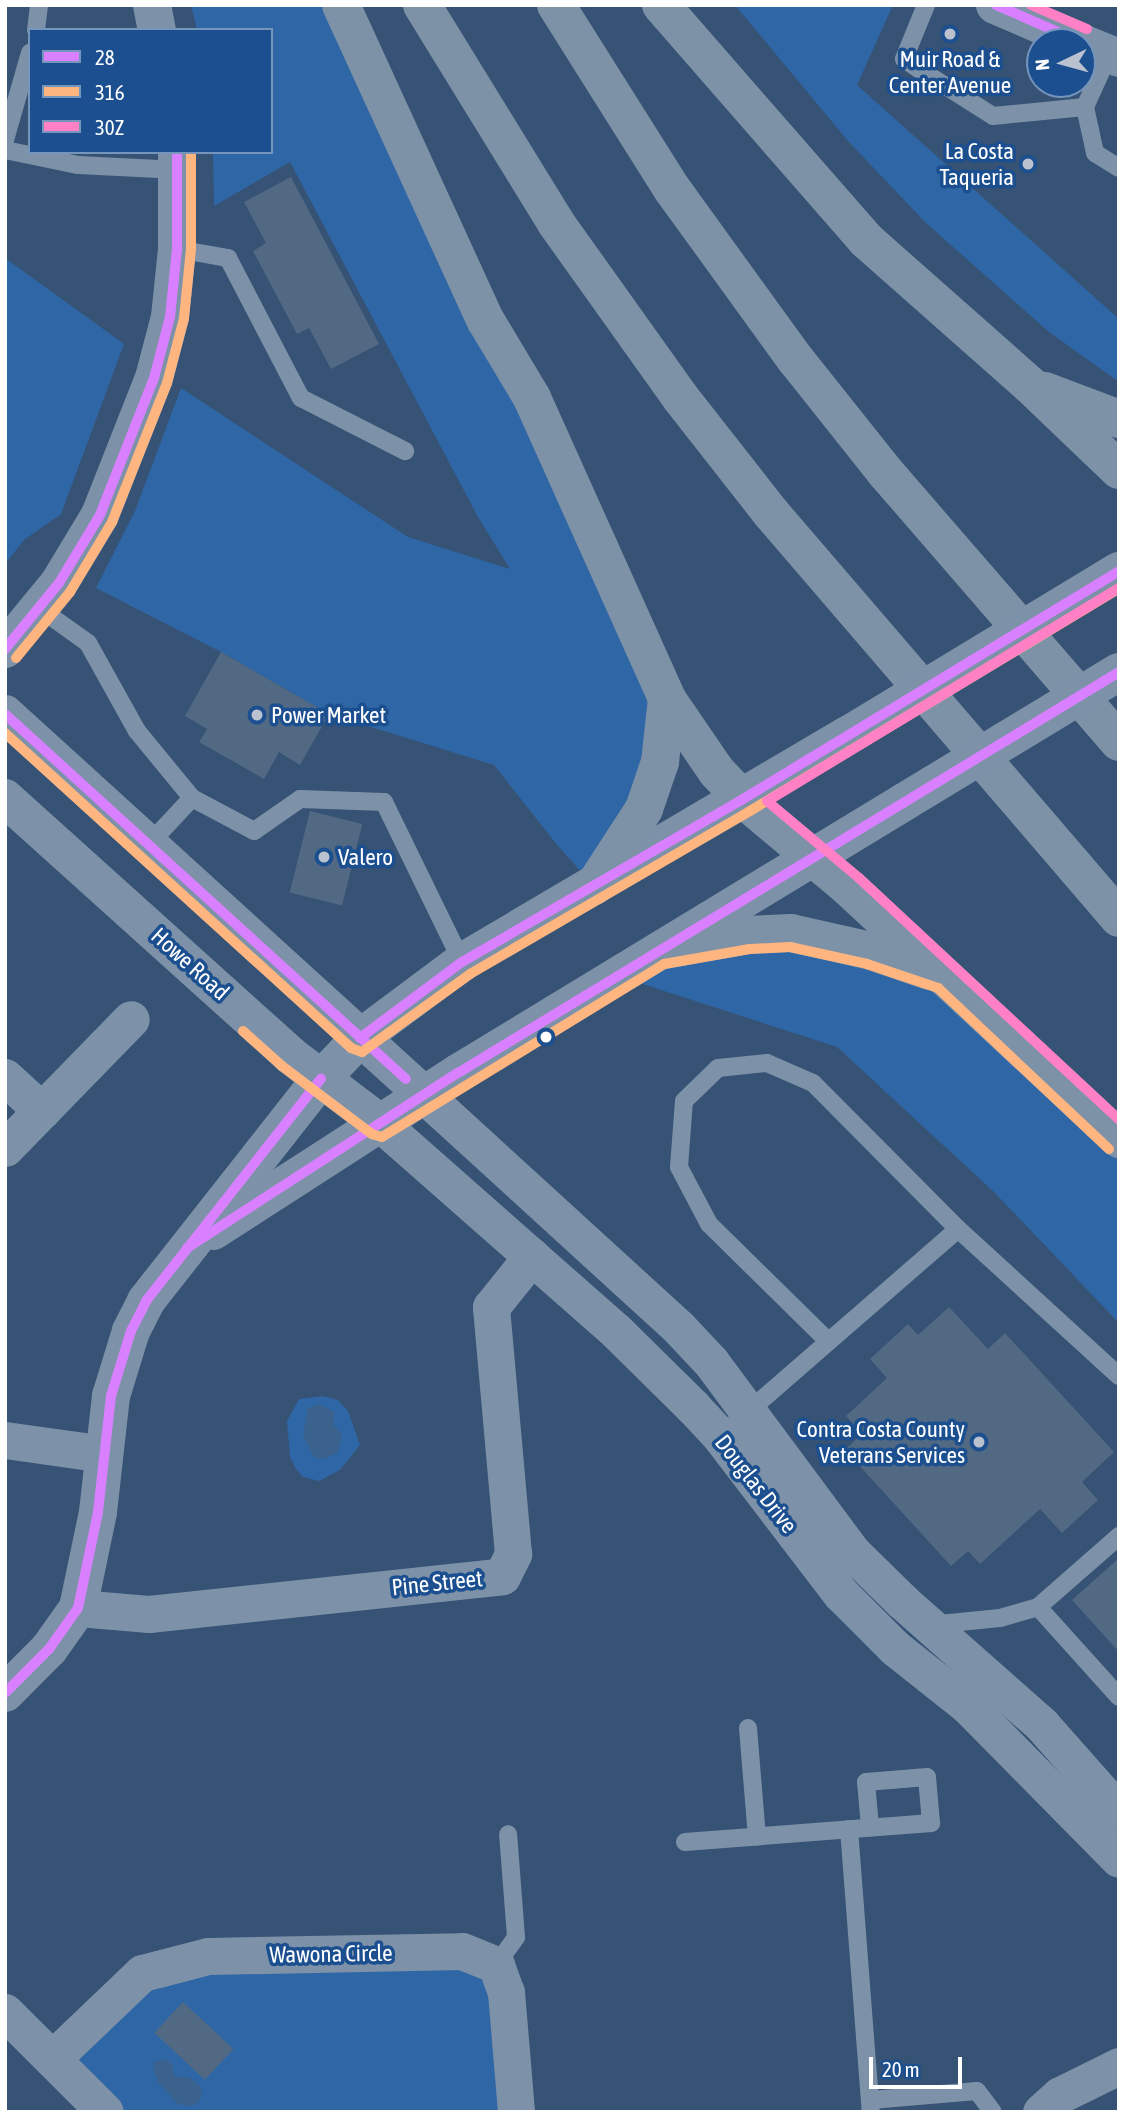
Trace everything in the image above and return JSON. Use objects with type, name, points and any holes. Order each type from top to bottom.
[{"type":"highway","points":[[341,5],[486,321],[532,398],[667,699],[717,772],[743,799],[944,976],[1119,1139]]},
{"type":"highway","points":[[422,5],[556,223],[680,397],[780,523],[1119,918]]},
{"type":"highway","points":[[556,5],[672,189],[796,360],[886,473],[1119,742]]},
{"type":"highway","points":[[662,5],[866,240],[1030,385],[1119,470]]},
{"type":"highway","points":[[1030,385],[1119,419]]},
{"type":"highway","points":[[594,886],[644,810],[660,762],[667,699]]},
{"type":"highway","points":[[659,951],[747,935],[791,933],[871,951],[944,976]]},
{"type":"street","points":[[152,5],[157,28]]},
{"type":"street","points":[[995,5],[1098,49]]},
{"type":"street","points":[[5,649],[60,583],[100,515],[155,377],[170,317],[177,248],[178,161]]},
{"type":"street","points":[[5,1693],[49,1649],[78,1608],[99,1512],[111,1396],[131,1331],[146,1301],[321,1079],[360,1038],[463,962],[743,799],[1119,571]]},
{"type":"street","points":[[187,1248],[424,1095],[1119,672]]},
{"type":"street","points":[[5,714],[424,1095]]},
{"type":"street","name":"Howe Road","points":[[5,798],[321,1079],[380,1123]]},
{"type":"street","points":[[5,1148],[131,1019]]},
{"type":"street","points":[[5,1077],[42,1111]]},
{"type":"street","name":"Douglas Drive","points":[[424,1095],[679,1328],[710,1362],[748,1411],[853,1553],[941,1624],[1042,1726],[1119,1812]]},
{"type":"street","name":"Douglas Drive","points":[[380,1123],[615,1331],[720,1436],[841,1594],[895,1648],[967,1706],[1119,1859]]},
{"type":"street","name":"Pine Street","points":[[78,1608],[149,1614],[502,1576],[513,1554],[491,1307],[532,1256]]},
{"type":"street","points":[[5,1440],[104,1454]]},
{"type":"street","name":"Wawona Circle","points":[[52,2059],[142,1973],[208,1956],[462,1951],[496,1965]]},
{"type":"street","points":[[496,1965],[506,1992],[516,2112]]},
{"type":"street","points":[[5,2012],[105,2112]]},
{"type":"street","points":[[1041,2112],[1060,2095],[1119,2066]]},
{"type":"lane","points":[[37,28],[39,5]]},
{"type":"lane","points":[[926,5],[904,59],[993,116],[1085,107]]},
{"type":"lane","points":[[1098,49],[1085,107],[1095,153],[1119,168]]},
{"type":"lane","points":[[5,140],[28,61]]},
{"type":"lane","points":[[5,150],[78,165],[178,161]]},
{"type":"lane","points":[[177,248],[228,258],[301,398],[405,451]]},
{"type":"lane","points":[[39,608],[89,643],[137,731],[192,798],[254,831],[300,799],[384,802],[463,962]]},
{"type":"lane","points":[[148,845],[192,798]]},
{"type":"lane","points":[[828,1341],[709,1224],[679,1167],[684,1101],[718,1068],[767,1063],[813,1083],[958,1228],[1119,1376]]},
{"type":"lane","points":[[720,1436],[958,1228]]},
{"type":"lane","points":[[941,1624],[1000,1618],[1038,1606],[1119,1536]]},
{"type":"lane","points":[[1038,1606],[1119,1697]]},
{"type":"lane","points":[[748,1728],[757,1837]]},
{"type":"lane","points":[[685,1842],[870,1827]]},
{"type":"lane","points":[[849,1829],[871,2106],[977,2091],[993,2112]]},
{"type":"lane","points":[[496,1965],[516,1937],[508,1834]]},
{"type":"shaded area","points":[[191,5],[341,5],[667,699],[594,886],[558,846],[494,765],[329,714],[221,652],[96,588],[135,511],[181,388],[408,537],[510,569],[478,517],[290,162],[214,206],[213,154],[273,154],[273,28],[197,28]]},
{"type":"shaded area","points":[[735,5],[893,5],[857,85],[1119,319],[1119,382],[1049,332],[926,223],[848,141]]},
{"type":"shaded area","points":[[5,258],[124,344],[61,514],[24,540],[5,564]]},
{"type":"shaded area","points":[[747,935],[945,976],[1119,1149],[1119,1323],[994,1192],[837,1047],[618,976]]},
{"type":"shaded area","points":[[323,1396],[338,1400],[348,1411],[360,1445],[340,1470],[319,1481],[303,1477],[296,1469],[290,1457],[287,1421],[299,1399]]},
{"type":"shaded area","points":[[319,1404],[334,1412],[334,1425],[342,1435],[338,1452],[324,1459],[314,1457],[303,1435],[308,1408]]},
{"type":"shaded area","points":[[496,1965],[516,2112],[105,2112],[52,2059],[142,1973]]},
{"type":"shaded area","points":[[164,2059],[172,2064],[174,2076],[190,2078],[200,2086],[202,2096],[198,2102],[192,2106],[178,2104],[158,2082],[153,2067],[155,2062]]},
{"type":"building","points":[[291,177],[379,344],[331,369],[309,328],[297,334],[253,251],[266,243],[244,202]]},
{"type":"building","name":"Power Market","points":[[221,652],[329,714],[300,765],[279,752],[264,779],[199,742],[207,729],[185,716]]},
{"type":"building","name":"Valero","points":[[310,811],[362,824],[342,906],[290,893]]},
{"type":"building","name":"Contra Costa County Veterans Services","points":[[949,1307],[988,1349],[1005,1333],[1114,1452],[1082,1482],[1098,1500],[1062,1533],[1040,1509],[980,1564],[968,1551],[951,1566],[845,1450],[862,1434],[846,1416],[887,1378],[870,1359],[908,1324],[918,1335]]},
{"type":"building","points":[[1119,1558],[1119,1652],[1072,1600]]},
{"type":"building","points":[[183,2002],[233,2049],[205,2080],[154,2033]]},
{"type":"transit line","name":"28","points":[[996,5],[1049,28]]},
{"type":"transit line","name":"30Z","points":[[1031,5],[1085,28]]},
{"type":"transit line","name":"28","points":[[5,649],[59,583],[100,515],[154,378],[170,317],[177,249],[177,154]]},
{"type":"transit line","name":"316","points":[[16,658],[70,592],[112,522],[167,383],[184,318],[191,249],[191,154]]},
{"type":"transit line","name":"28","points":[[360,1038],[462,962],[743,799],[1119,571]]},
{"type":"transit line","name":"316","points":[[5,733],[351,1048],[362,1052],[470,974],[750,811],[1119,588]]},
{"type":"transit line","name":"30Z","points":[[1119,588],[767,801],[859,878],[1119,1120]]},
{"type":"transit line","name":"28","points":[[187,1248],[458,1073],[1119,672]]},
{"type":"transit line","name":"28","points":[[5,714],[406,1079]]},
{"type":"transit line","name":"316","points":[[243,1031],[282,1066],[372,1134],[382,1137],[664,964],[750,949],[790,947],[867,964],[938,988],[1109,1149]]},
{"type":"transit line","name":"28","points":[[5,1693],[49,1649],[78,1608],[98,1512],[111,1396],[131,1331],[146,1301],[321,1079]]},
{"type":"place","name":"Muir Road & Center Avenue","points":[[950,34]]},
{"type":"place","name":"La Costa Taqueria","points":[[1028,164]]},
{"type":"place","name":"Power Market","points":[[257,715]]},
{"type":"place","name":"Valero","points":[[324,857]]},
{"type":"place","name":"Contra Costa County Veterans Services","points":[[979,1442]]}]
